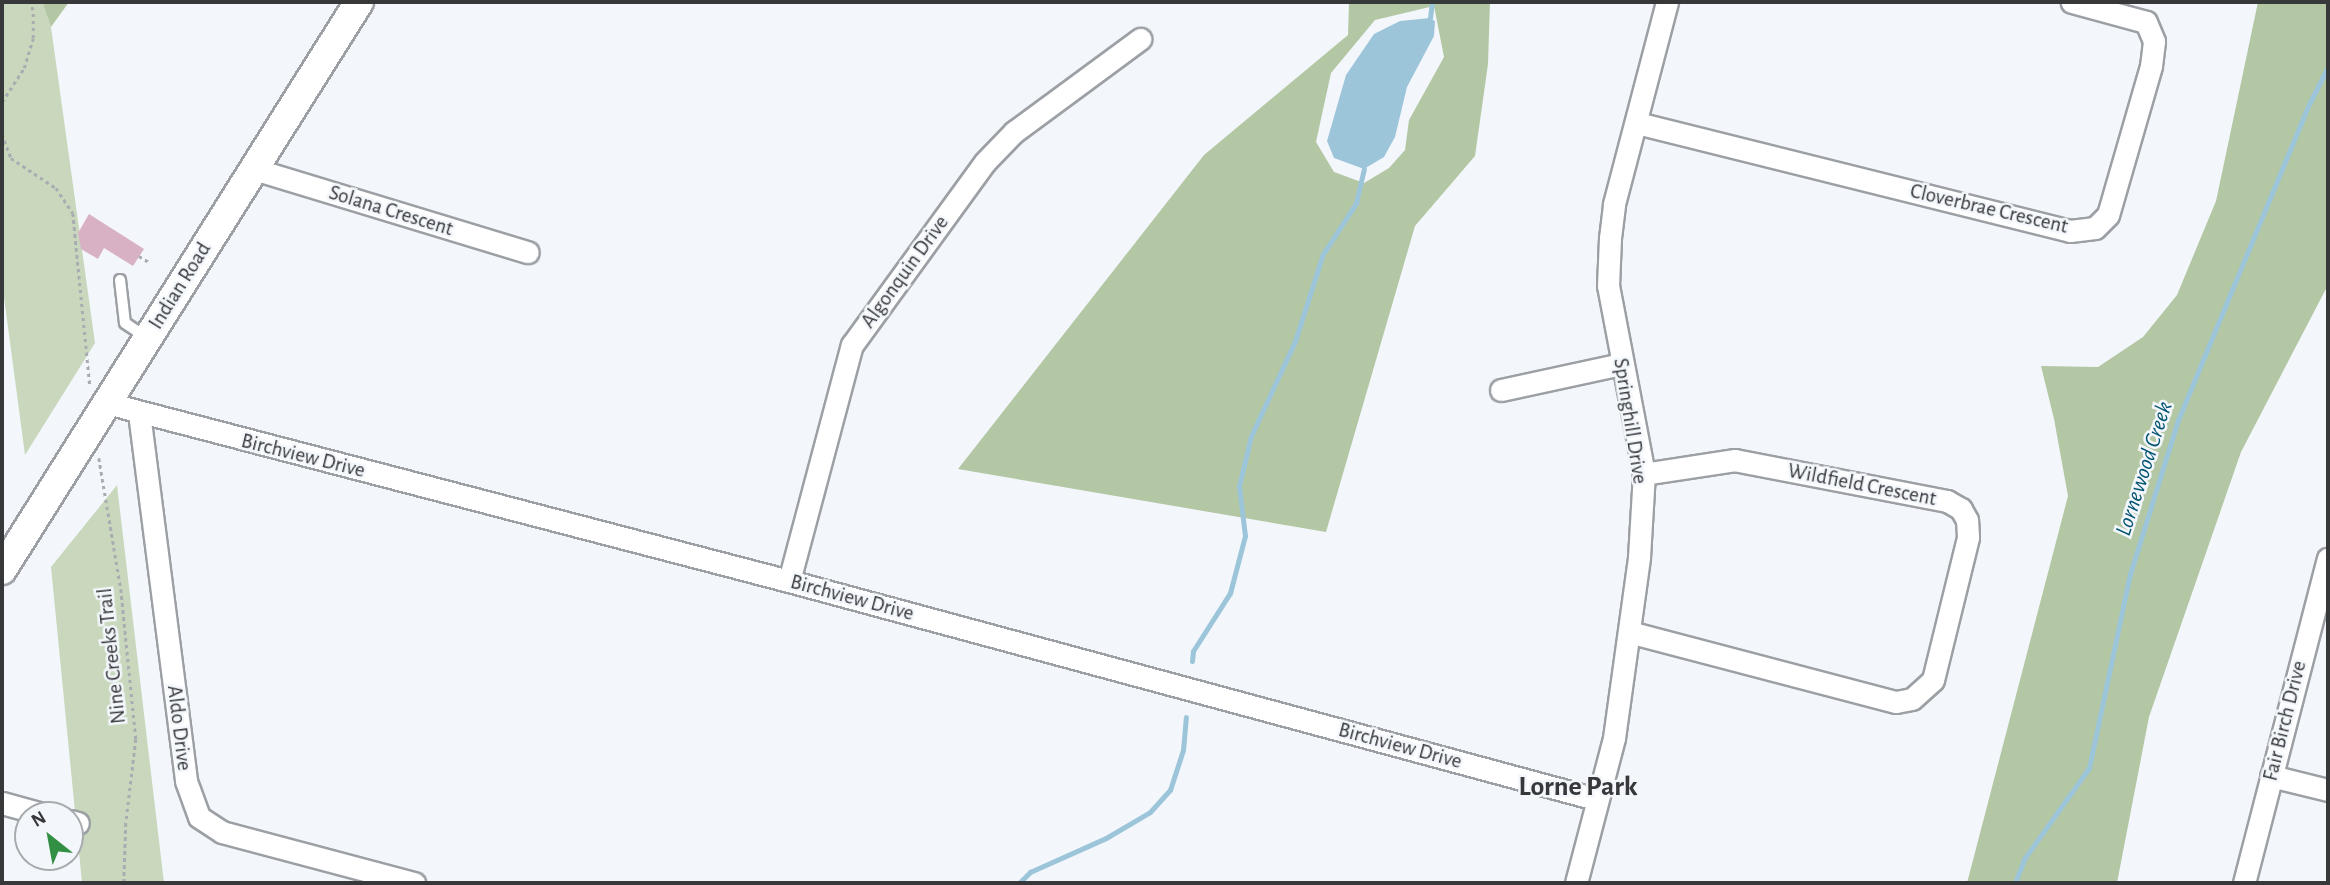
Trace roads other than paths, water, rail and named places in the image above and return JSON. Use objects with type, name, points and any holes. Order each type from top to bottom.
[{"type":"street","name":"Indian Road","points":[[2,570],[90,428],[99,398],[148,338],[359,2]]},
{"type":"street","name":"Springhill Drive","points":[[1576,883],[1614,738],[1629,632],[1644,474],[1608,286],[1610,238],[1614,204],[1667,2]]},
{"type":"street","name":"Cloverbrae Crescent","points":[[1637,123],[2070,231],[2095,228],[2108,215],[2151,66],[2154,41],[2146,22],[2072,2]]},
{"type":"street","name":"Algonquin Drive","points":[[789,581],[852,345],[985,162],[1014,132],[1140,40]]},
{"type":"street","name":"Solana Crescent","points":[[254,169],[528,252]]},
{"type":"street","points":[[1501,390],[1621,364]]},
{"type":"street","name":"Birchview Drive","points":[[99,398],[139,413],[789,581],[1596,799]]},
{"type":"street","name":"Aldo Drive","points":[[139,413],[186,781],[199,817],[222,832],[414,883]]},
{"type":"street","name":"Wildfield Crescent","points":[[1629,632],[1896,702],[1912,699],[1933,680],[1968,537],[1967,520],[1961,509],[1948,501],[1748,462],[1735,460],[1644,474]]},
{"type":"street","name":"Fair Birch Drive","points":[[2244,883],[2328,559]]},
{"type":"street","points":[[2271,776],[2328,790]]},
{"type":"lane","points":[[120,280],[125,323],[148,338]]},
{"type":"water","points":[[1430,18],[1435,21],[1434,36],[1407,87],[1395,137],[1384,157],[1364,169],[1334,158],[1327,141],[1346,75],[1374,34],[1400,21]]},
{"type":"waterway","points":[[1430,18],[1432,2]]},
{"type":"waterway","name":"Lornewood Creek","points":[[2015,883],[2024,859],[2089,768],[2130,574],[2178,420],[2310,102],[2328,67]]},
{"type":"waterway","points":[[1192,661],[1193,651],[1230,593],[1245,536],[1239,486],[1251,436],[1295,341],[1323,254],[1356,203],[1364,169]]},
{"type":"waterway","points":[[1019,883],[1030,872],[1106,838],[1150,812],[1170,790],[1183,750],[1186,717]]},
{"type":"district","name":"Lorne Park","points":[[1578,787]]}]
